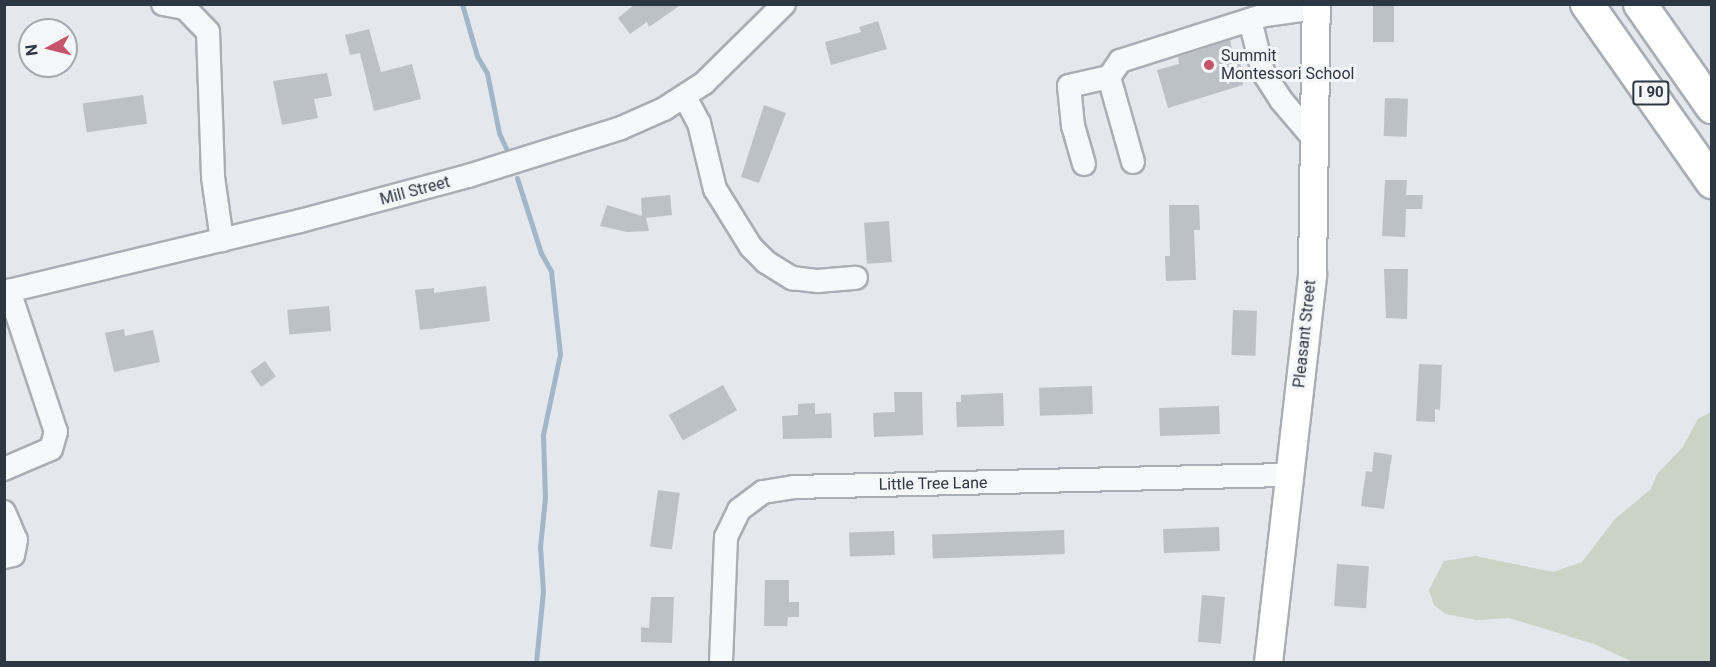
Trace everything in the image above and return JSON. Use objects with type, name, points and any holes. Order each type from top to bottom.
[{"type":"highway","name":"I 90","points":[[1587,4],[1712,182]]},
{"type":"highway","name":"I 90","points":[[1640,4],[1712,107]]},
{"type":"main road","name":"Pleasant Street","points":[[1268,663],[1312,274],[1316,6]]},
{"type":"street","points":[[163,4],[185,8],[208,32],[213,177],[222,240]]},
{"type":"street","name":"Mill Street","points":[[7,291],[222,240],[514,163],[621,128],[685,97],[783,4]]},
{"type":"street","points":[[1084,164],[1073,126],[1069,86],[1109,77],[1120,61],[1250,20],[1316,6]]},
{"type":"street","points":[[1250,20],[1263,72],[1281,100],[1315,140]]},
{"type":"street","points":[[1109,77],[1133,162]]},
{"type":"street","points":[[685,97],[699,123],[715,189],[751,247],[792,278],[856,278]]},
{"type":"street","points":[[4,469],[51,449],[56,432],[7,291]]},
{"type":"street","name":"Little Tree Lane","points":[[721,663],[726,537],[739,510],[763,492],[794,487],[1290,476]]},
{"type":"street","points":[[4,512],[16,540],[13,555],[4,557]]},
{"type":"green space","points":[[1711,412],[1711,662],[1633,662],[1594,644],[1509,618],[1477,620],[1446,614],[1434,605],[1429,590],[1444,561],[1475,556],[1553,572],[1582,562],[1615,519],[1651,489],[1657,474],[1682,448],[1698,419]]},
{"type":"building","points":[[635,4],[682,4],[649,27],[647,22],[630,34],[618,18]]},
{"type":"building","points":[[1373,4],[1394,4],[1394,42],[1373,42]]},
{"type":"building","points":[[878,21],[887,49],[831,65],[825,42],[861,32],[859,27]]},
{"type":"building","points":[[369,29],[381,72],[412,64],[421,99],[374,111],[360,53],[350,55],[345,35]]},
{"type":"building","points":[[1230,40],[1233,54],[1239,52],[1243,85],[1168,108],[1157,70],[1179,64],[1178,57]]},
{"type":"building","points":[[327,73],[332,96],[314,99],[318,118],[282,125],[273,81]]},
{"type":"building","points":[[143,95],[147,124],[87,132],[83,103]]},
{"type":"building","points":[[1385,98],[1408,99],[1407,137],[1384,136]]},
{"type":"building","points":[[764,105],[786,113],[759,183],[741,177]]},
{"type":"building","points":[[1385,180],[1407,180],[1406,195],[1423,195],[1422,209],[1406,209],[1405,237],[1382,236]]},
{"type":"building","points":[[670,195],[672,215],[646,218],[649,231],[627,232],[600,226],[607,205],[642,216],[641,198]]},
{"type":"building","points":[[1169,205],[1199,205],[1200,230],[1194,230],[1196,280],[1166,281],[1165,256],[1170,256]]},
{"type":"building","points":[[889,221],[892,262],[867,264],[864,223]]},
{"type":"building","points":[[1384,269],[1408,269],[1407,319],[1386,318]]},
{"type":"building","points":[[486,286],[490,321],[420,330],[415,290],[434,288],[434,293]]},
{"type":"building","points":[[329,306],[331,331],[289,335],[287,310]]},
{"type":"building","points":[[1233,310],[1257,311],[1255,356],[1231,355]]},
{"type":"building","points":[[124,329],[125,336],[153,330],[160,362],[114,372],[105,333]]},
{"type":"building","points":[[265,361],[276,377],[261,387],[250,371]]},
{"type":"building","points":[[1419,364],[1442,365],[1440,410],[1435,409],[1435,422],[1416,421]]},
{"type":"building","points":[[723,385],[737,410],[683,440],[669,415]]},
{"type":"building","points":[[1092,386],[1093,414],[1040,416],[1039,388]]},
{"type":"building","points":[[894,392],[922,392],[923,435],[874,437],[873,413],[895,412]]},
{"type":"building","points":[[1003,393],[1004,426],[957,427],[956,402],[961,402],[961,395]]},
{"type":"building","points":[[815,403],[815,414],[831,413],[832,438],[783,439],[782,416],[798,415],[798,404]]},
{"type":"building","points":[[1219,406],[1220,434],[1160,436],[1159,408]]},
{"type":"building","points":[[1374,452],[1392,455],[1384,509],[1361,506],[1366,471],[1372,472]]},
{"type":"building","points":[[658,490],[680,493],[672,550],[650,546]]},
{"type":"building","points":[[1219,527],[1220,551],[1164,553],[1163,529]]},
{"type":"building","points":[[1064,530],[1065,554],[933,559],[932,535]]},
{"type":"building","points":[[894,531],[895,555],[850,557],[849,533]]},
{"type":"building","points":[[1337,564],[1369,566],[1366,608],[1334,606]]},
{"type":"building","points":[[765,580],[789,580],[789,602],[799,602],[799,617],[788,617],[787,626],[764,626]]},
{"type":"building","points":[[1202,595],[1225,597],[1221,644],[1198,642]]},
{"type":"building","points":[[651,597],[674,597],[672,643],[641,642],[641,627],[649,628]]},
{"type":"waterway","points":[[462,4],[477,56],[487,73],[499,133],[507,150]]},
{"type":"waterway","points":[[517,178],[541,253],[551,271],[560,354],[543,435],[545,497],[540,547],[543,591],[536,662]]},
{"type":"place","name":"Summit Montessori School","points":[[1209,65]]}]
